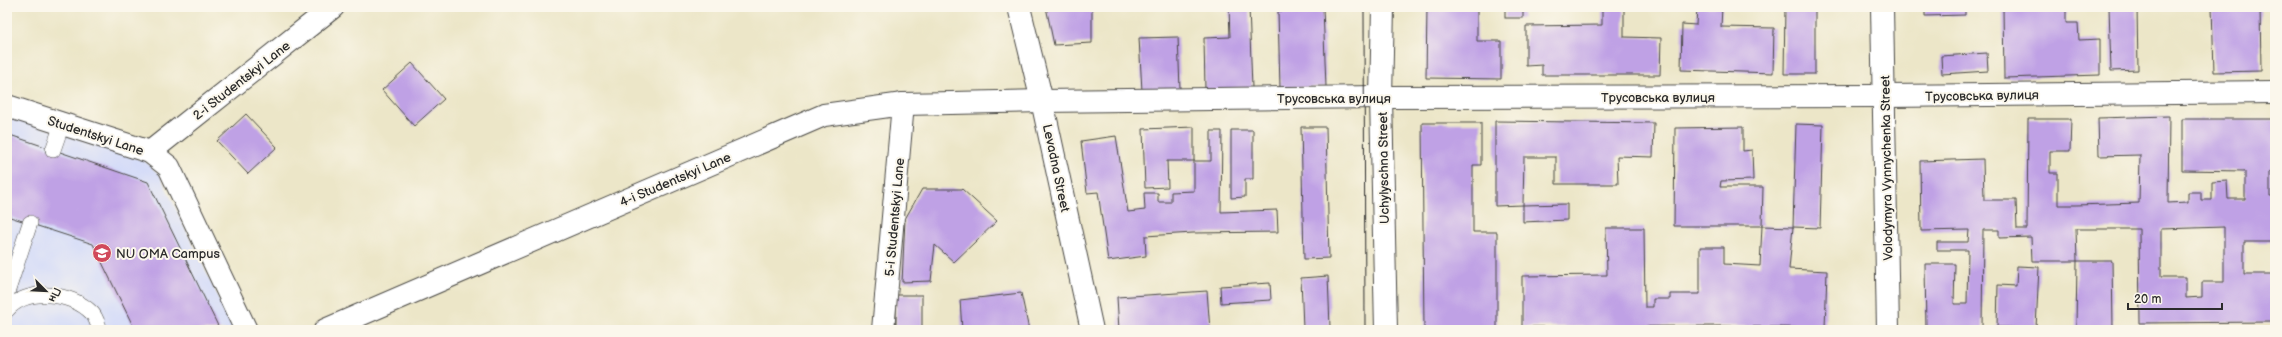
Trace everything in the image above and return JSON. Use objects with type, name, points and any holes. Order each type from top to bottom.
[{"type":"street","name":"2-i Studentskyi Lane","points":[[150,152],[333,7]]},
{"type":"street","name":"Levadna Street","points":[[1019,7],[1042,100],[1092,330]]},
{"type":"street","name":"Uchylyschna Street","points":[[1383,7],[1381,97],[1386,330]]},
{"type":"street","name":"Volodymyra Vynnychenka Street","points":[[1882,7],[1888,330]]},
{"type":"street","name":"Трусовська вулиця","points":[[1042,100],[1381,97],[1884,96],[2275,92]]},
{"type":"street","name":"4-i Studentskyi Lane","points":[[325,330],[824,115],[903,104],[1042,100]]},
{"type":"street","name":"5-i Studentskyi Lane","points":[[883,330],[903,104]]},
{"type":"street","name":"Studentskyi Lane","points":[[7,106],[150,152],[169,167],[246,330]]},
{"type":"lane","points":[[53,150],[62,124]]},
{"type":"lane","points":[[7,293],[30,223]]},
{"type":"lane","points":[[7,310],[15,301],[37,295],[66,297],[93,314],[100,330]]},
{"type":"shaded area","name":"NU OMA Campus","points":[[7,115],[145,161],[160,175],[234,330],[7,330]]},
{"type":"building","points":[[1046,7],[1092,7],[1092,43],[1054,45]]},
{"type":"building","points":[[1229,7],[1249,7],[1252,88],[1205,90],[1204,38],[1230,37]]},
{"type":"building","points":[[1300,7],[1323,7],[1326,87],[1280,88],[1278,11],[1300,11]]},
{"type":"building","points":[[1427,7],[1477,7],[1477,41],[1501,41],[1501,79],[1426,78]]},
{"type":"building","points":[[1505,7],[1523,7],[1523,18],[1505,18]]},
{"type":"building","points":[[1602,7],[1624,7],[1624,37],[1661,38],[1660,75],[1542,75],[1542,65],[1526,66],[1526,26],[1602,25]]},
{"type":"building","points":[[1697,7],[1722,7],[1721,27],[1774,28],[1773,73],[1681,70],[1682,24],[1696,25]]},
{"type":"building","points":[[1785,7],[1815,7],[1815,74],[1784,74]]},
{"type":"building","points":[[1925,7],[1965,7],[1965,15],[1925,16]]},
{"type":"building","points":[[2003,7],[2066,7],[2066,23],[2078,23],[2079,40],[2100,39],[2100,75],[2004,78]]},
{"type":"building","points":[[2109,7],[2137,7],[2138,70],[2111,71]]},
{"type":"building","points":[[2212,7],[2260,7],[2261,71],[2214,72]]},
{"type":"building","points":[[1178,37],[1180,89],[1142,91],[1139,38]]},
{"type":"building","points":[[1987,53],[1988,71],[1942,74],[1941,56]]},
{"type":"building","points":[[412,63],[444,99],[414,126],[382,90]]},
{"type":"building","points":[[246,114],[277,147],[248,174],[217,141]]},
{"type":"building","points":[[2169,116],[2168,203],[2188,202],[2188,192],[2201,192],[2201,200],[2212,200],[2212,182],[2227,181],[2228,199],[2245,199],[2245,171],[2182,170],[2182,119],[2275,119],[2275,172],[2270,172],[2270,196],[2275,196],[2275,242],[2244,242],[2244,274],[2275,274],[2275,322],[2140,323],[2139,229],[2076,229],[2077,261],[2032,261],[2031,237],[1999,238],[1999,230],[1983,230],[1982,329],[1926,329],[1925,264],[1955,264],[1954,304],[1967,304],[1968,250],[1937,250],[1937,242],[1968,242],[1969,230],[1921,231],[1920,161],[1983,159],[1984,200],[2016,200],[2017,229],[2027,229],[2028,119],[2071,119],[2070,151],[2050,151],[2050,173],[2058,173],[2058,205],[2076,205],[2139,203],[2140,155],[2099,156],[2098,118]],"holes":[[[2224,227],[2224,282],[2202,282],[2202,297],[2186,298],[2186,277],[2161,277],[2161,229]]]},
{"type":"building","points":[[1495,121],[1654,123],[1653,157],[1617,156],[1618,184],[1556,184],[1556,157],[1524,157],[1523,205],[1495,206]]},
{"type":"building","points":[[1422,123],[1481,123],[1481,165],[1473,165],[1473,232],[1497,232],[1497,330],[1424,330]]},
{"type":"building","points":[[1796,124],[1823,125],[1820,228],[1793,227]]},
{"type":"building","points":[[1194,127],[1194,161],[1167,161],[1168,187],[1145,188],[1143,129]]},
{"type":"building","points":[[1301,127],[1326,127],[1329,258],[1304,259]]},
{"type":"building","points":[[1743,127],[1743,151],[1752,150],[1753,180],[1721,181],[1720,187],[1763,187],[1762,226],[1674,226],[1675,128]]},
{"type":"building","points":[[1231,130],[1253,130],[1253,179],[1245,179],[1245,197],[1231,198]]},
{"type":"building","points":[[1211,131],[1222,131],[1221,212],[1277,210],[1278,232],[1193,233],[1145,236],[1146,256],[1108,261],[1098,192],[1087,193],[1081,141],[1116,136],[1128,212],[1145,210],[1144,193],[1158,193],[1158,202],[1171,202],[1171,192],[1194,191],[1194,161],[1211,161]]},
{"type":"building","points":[[7,134],[148,182],[220,330],[135,330],[93,244],[7,216]]},
{"type":"building","points":[[922,189],[962,189],[997,221],[954,262],[935,245],[931,281],[902,282],[905,219]]},
{"type":"building","points":[[1567,204],[1567,220],[1523,222],[1523,205]]},
{"type":"building","points":[[1762,226],[1793,227],[1789,269],[1827,271],[1825,328],[1724,326],[1522,327],[1522,276],[1607,275],[1606,228],[1644,228],[1645,307],[1653,307],[1653,299],[1670,299],[1670,294],[1700,294],[1700,247],[1724,247],[1724,264],[1760,266]]},
{"type":"building","points":[[2077,261],[2112,261],[2113,328],[2076,328]]},
{"type":"building","points":[[2017,266],[2039,267],[2036,328],[1997,327],[1998,285],[2016,286]]},
{"type":"building","points":[[1328,276],[1330,327],[1303,328],[1301,278]]},
{"type":"building","points":[[1270,283],[1271,300],[1221,303],[1220,286]]},
{"type":"building","points":[[1207,291],[1210,330],[1119,330],[1117,297]]},
{"type":"building","points":[[1021,293],[1029,330],[962,330],[960,300]]},
{"type":"building","points":[[896,295],[922,295],[922,330],[896,330]]},
{"type":"tram line","points":[[1364,7],[1365,330]]},
{"type":"place","name":"NU OMA Campus","points":[[102,253]]}]
